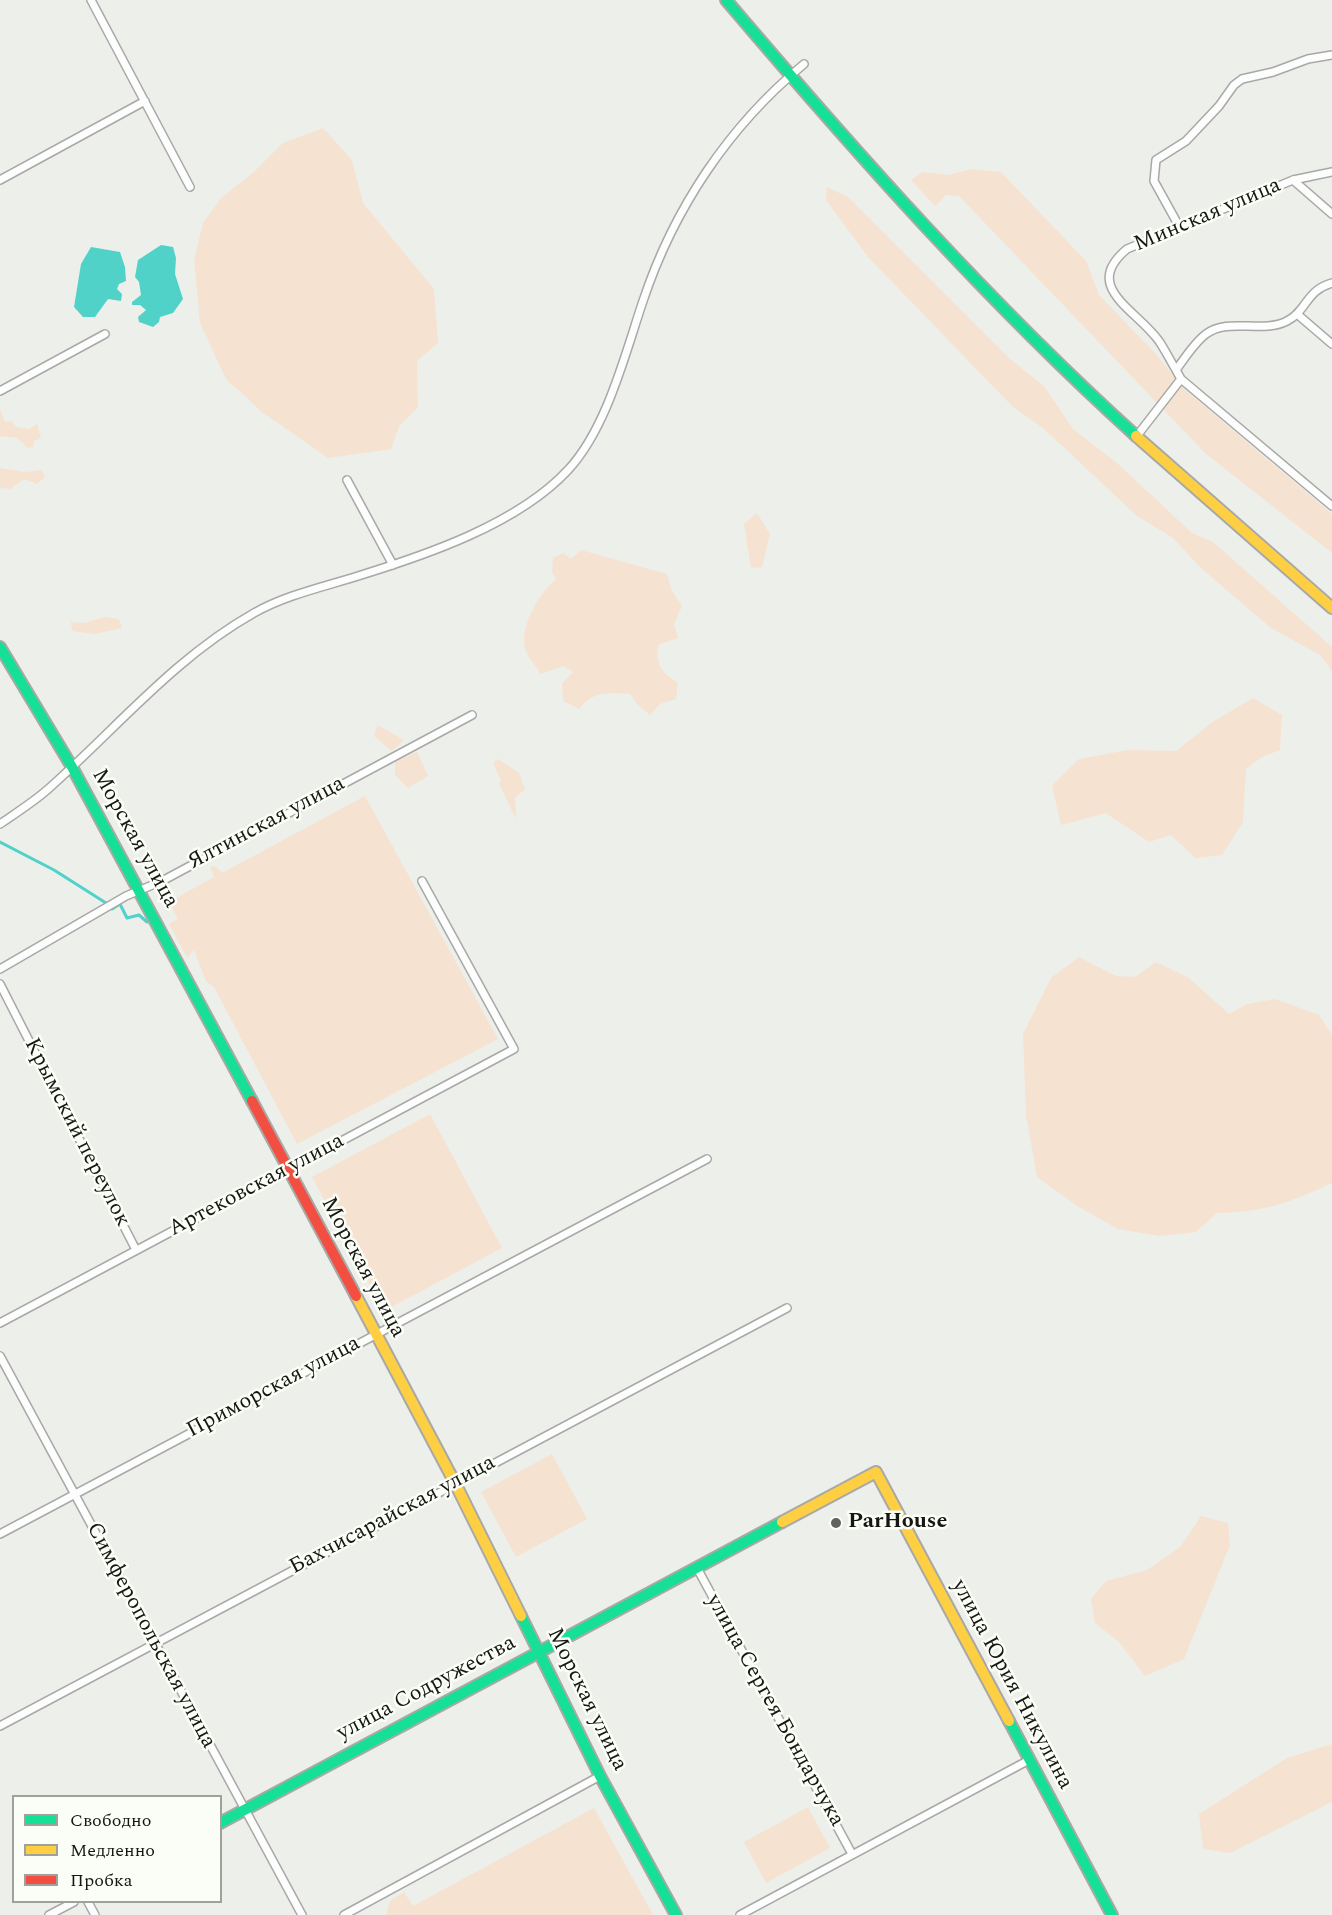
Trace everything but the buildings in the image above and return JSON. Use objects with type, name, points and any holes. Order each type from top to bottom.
[{"type":"street","points":[[91,0],[190,187]]},
{"type":"street","points":[[726,0],[959,265],[1136,437],[1332,608]]},
{"type":"street","points":[[1180,228],[1154,181],[1156,160],[1186,141],[1219,106],[1234,85],[1242,79],[1274,72],[1308,59],[1332,56]]},
{"type":"street","points":[[0,824],[45,792],[166,676],[242,620],[274,603],[393,565],[459,539],[514,511],[550,487],[581,454],[611,395],[627,344],[661,254],[706,168],[747,118],[804,64]]},
{"type":"street","points":[[0,180],[145,101]]},
{"type":"street","name":"Минская улица","points":[[1181,379],[1159,340],[1110,287],[1108,271],[1113,261],[1127,249],[1293,180],[1332,172]]},
{"type":"street","points":[[1293,180],[1332,214]]},
{"type":"street","points":[[1176,370],[1203,336],[1212,330],[1220,327],[1256,328],[1281,324],[1297,314],[1315,290],[1332,283]]},
{"type":"street","points":[[1297,314],[1332,344]]},
{"type":"street","points":[[0,391],[105,334]]},
{"type":"street","points":[[1136,437],[1181,379],[1332,506]]},
{"type":"street","points":[[347,480],[393,565]]},
{"type":"street","name":"Морская улица","points":[[0,647],[72,767],[140,889],[455,1483],[540,1650],[600,1776],[676,1915]]},
{"type":"street","name":"Ялтинская улица","points":[[0,969],[140,889],[162,881],[472,715]]},
{"type":"street","name":"Артековская улица","points":[[0,1323],[514,1049],[422,882]]},
{"type":"street","name":"Крымский переулок","points":[[0,984],[136,1250]]},
{"type":"street","name":"Приморская улица","points":[[0,1534],[707,1159]]},
{"type":"street","name":"Бахчисарайская улица","points":[[0,1726],[787,1308]]},
{"type":"street","name":"Симферопольская улица","points":[[0,1356],[302,1915]]},
{"type":"street","name":"улица Содружества","points":[[222,1822],[876,1472]]},
{"type":"street","name":"улица Юрия Никулина","points":[[876,1472],[1029,1760],[1107,1913]]},
{"type":"street","name":"улица Сергея Бондарчука","points":[[697,1568],[852,1854]]},
{"type":"street","points":[[740,1915],[1029,1760]]},
{"type":"street","points":[[344,1915],[600,1776]]},
{"type":"street","points":[[49,1915],[72,1903]]},
{"type":"shaded area","points":[[323,128],[352,160],[363,203],[434,289],[438,343],[417,361],[418,407],[399,426],[391,449],[328,458],[262,412],[226,379],[200,323],[194,260],[203,223],[221,198],[254,172],[283,143]]},
{"type":"shaded area","points":[[972,169],[1001,172],[1086,261],[1099,295],[1155,353],[1184,389],[1332,514],[1332,553],[1205,453],[959,196],[946,195],[935,206],[911,180],[923,172],[948,175]]},
{"type":"shaded area","points":[[827,187],[848,197],[1010,359],[1044,386],[1073,429],[1117,463],[1192,533],[1213,542],[1332,647],[1332,671],[1320,655],[1271,628],[1201,568],[1173,538],[1137,516],[1043,428],[1013,407],[868,257],[826,200]]},
{"type":"shaded area","points":[[0,409],[5,422],[12,421],[16,427],[29,429],[37,424],[41,438],[34,441],[33,447],[28,448],[17,438],[0,436]]},
{"type":"shaded area","points":[[0,468],[26,472],[42,470],[45,477],[37,484],[24,479],[10,489],[0,488]]},
{"type":"shaded area","points":[[757,513],[770,534],[762,567],[751,568],[744,524]]},
{"type":"shaded area","points":[[581,550],[667,574],[671,589],[682,606],[674,624],[678,638],[658,645],[661,667],[678,683],[676,699],[660,704],[650,715],[637,704],[630,694],[608,693],[595,696],[579,709],[563,701],[562,683],[573,672],[564,666],[540,674],[527,654],[524,635],[531,614],[542,594],[556,579],[552,572],[553,558],[563,553],[571,559]]},
{"type":"shaded area","points":[[105,617],[119,619],[122,628],[95,634],[72,631],[71,622],[84,623]]},
{"type":"shaded area","points":[[1253,698],[1282,715],[1280,750],[1262,757],[1246,769],[1243,822],[1222,855],[1195,858],[1171,835],[1149,842],[1106,813],[1061,825],[1052,786],[1079,759],[1128,750],[1176,751],[1211,723]]},
{"type":"shaded area","points":[[378,725],[404,740],[392,751],[374,736]]},
{"type":"shaded area","points":[[417,752],[428,776],[408,788],[395,775],[395,762]]},
{"type":"shaded area","points":[[498,759],[519,773],[525,789],[515,798],[516,819],[499,784],[501,780],[493,763]]},
{"type":"shaded area","points":[[365,796],[498,1039],[297,1144],[214,987],[206,981],[194,950],[187,958],[169,924],[178,919],[169,902],[214,877],[210,867],[215,866],[222,873]]},
{"type":"shaded area","points":[[1079,957],[1116,976],[1135,977],[1156,962],[1189,978],[1229,1014],[1247,1004],[1275,999],[1319,1015],[1332,1035],[1332,1183],[1276,1205],[1249,1211],[1217,1213],[1196,1232],[1160,1236],[1118,1229],[1079,1207],[1037,1177],[1026,1115],[1023,1034],[1051,978]]},
{"type":"shaded area","points":[[430,1114],[502,1248],[384,1311],[312,1177]]},
{"type":"shaded area","points":[[552,1454],[587,1519],[516,1557],[481,1492]]},
{"type":"shaded area","points":[[1201,1516],[1228,1523],[1230,1545],[1184,1659],[1145,1676],[1119,1642],[1095,1623],[1091,1599],[1106,1581],[1147,1570],[1181,1546]]},
{"type":"shaded area","points":[[1332,1744],[1332,1802],[1230,1853],[1203,1849],[1199,1814],[1287,1758]]},
{"type":"shaded area","points":[[808,1807],[830,1848],[766,1883],[744,1842]]},
{"type":"shaded area","points":[[594,1808],[653,1915],[386,1915],[390,1901],[404,1892],[413,1906]]},
{"type":"water","points":[[161,245],[173,247],[176,258],[175,274],[183,299],[173,313],[160,317],[159,322],[153,327],[139,322],[138,317],[146,310],[140,305],[132,305],[132,302],[141,295],[139,282],[135,277],[138,260]]},
{"type":"water","points":[[91,247],[120,252],[125,267],[126,281],[119,284],[117,289],[122,294],[121,301],[108,299],[95,317],[83,317],[74,307],[81,264]]},
{"type":"waterway","points":[[0,842],[54,870],[106,903]]},
{"type":"waterway","points":[[112,909],[120,904],[127,918],[139,915],[147,922]]},
{"type":"traffic: fast","points":[[726,0],[924,225],[1027,332],[1136,436]]},
{"type":"traffic: fast","points":[[0,647],[72,767],[252,1101]]},
{"type":"traffic: fast","points":[[222,1822],[782,1522]]},
{"type":"traffic: fast","points":[[521,1616],[600,1776],[676,1915]]},
{"type":"traffic: fast","points":[[1009,1721],[1112,1915]]},
{"type":"traffic: slow","points":[[1136,436],[1332,608]]},
{"type":"traffic: slow","points":[[356,1296],[455,1483],[521,1616]]},
{"type":"traffic: slow","points":[[782,1522],[876,1472],[1009,1721]]},
{"type":"traffic: jam","points":[[252,1101],[356,1296]]},
{"type":"place","name":"ParHouse","points":[[836,1523]]}]
